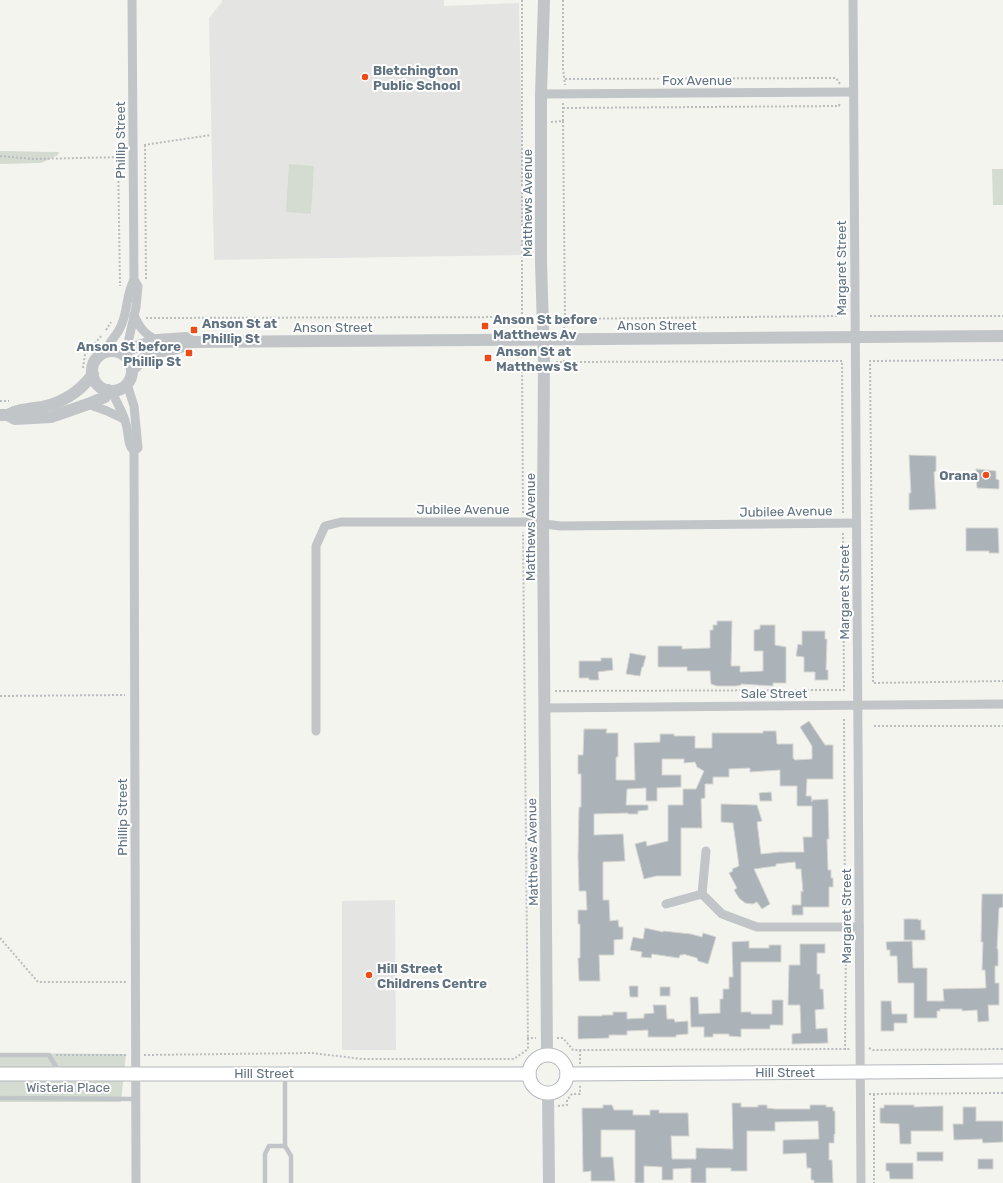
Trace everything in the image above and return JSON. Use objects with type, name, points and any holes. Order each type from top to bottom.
[{"type":"main road","points":[[547,1055],[559,1058],[563,1062],[567,1074],[566,1080],[559,1090],[548,1099],[532,1085],[529,1074],[530,1068],[536,1059],[547,1055]]},
{"type":"main road","name":"Hill Street","points":[[567,1074],[1003,1071]]},
{"type":"main road","name":"Hill Street","points":[[0,1074],[529,1074]]},
{"type":"street","name":"Phillip Street","points":[[105,353],[107,347],[121,326],[126,312],[130,287],[134,280],[132,0]]},
{"type":"street","name":"Matthews Avenue","points":[[544,0],[541,94],[541,262],[543,340],[547,1055]]},
{"type":"street","name":"Margaret Street","points":[[853,0],[860,1183]]},
{"type":"street","name":"Fox Avenue","points":[[541,94],[853,92]]},
{"type":"street","name":"Phillip Street","points":[[122,354],[128,344],[134,315],[138,286],[134,280]]},
{"type":"street","points":[[134,315],[142,330],[157,340]]},
{"type":"street","name":"Anson Street","points":[[132,370],[142,359],[148,356],[169,349],[186,346],[192,342],[1003,336]]},
{"type":"street","name":"Anson Street","points":[[122,354],[130,349],[157,340],[186,338],[192,342]]},
{"type":"street","points":[[4,415],[15,410],[36,408],[61,400],[73,394],[83,387],[87,374],[93,367],[96,360],[105,353],[113,351],[122,354],[130,362],[132,370],[132,375],[127,384],[119,390],[110,391],[98,385],[87,374]]},
{"type":"street","name":"Phillip Street","points":[[127,384],[134,406],[138,448],[134,451],[136,1183]]},
{"type":"street","name":"Phillip Street","points":[[110,391],[124,419],[130,448],[134,451]]},
{"type":"street","points":[[4,415],[15,419],[51,417],[104,397],[110,391]]},
{"type":"street","points":[[88,404],[124,419]]},
{"type":"street","name":"Jubilee Avenue","points":[[316,731],[316,546],[325,526],[341,522],[522,522],[560,526],[856,523]]},
{"type":"street","name":"Sale Street","points":[[545,708],[1003,704]]},
{"type":"street","points":[[702,894],[706,851]]},
{"type":"street","points":[[702,894],[722,914],[757,927],[859,927]]},
{"type":"street","points":[[666,904],[702,894]]},
{"type":"street","points":[[548,1099],[549,1183]]},
{"type":"lane","points":[[0,1055],[49,1055],[59,1074]]},
{"type":"lane","points":[[286,1073],[285,1146],[291,1156],[291,1183]]},
{"type":"lane","name":"Wisteria Place","points":[[0,1098],[135,1099]]},
{"type":"lane","points":[[265,1183],[265,1154],[269,1146],[285,1146]]},
{"type":"path","points":[[522,0],[522,328]]},
{"type":"path","points":[[563,0],[565,85],[563,121],[565,318],[838,316]]},
{"type":"path","points":[[551,122],[563,121]]},
{"type":"path","points":[[133,147],[211,135]]},
{"type":"path","points":[[145,145],[146,284]]},
{"type":"path","points":[[0,156],[34,159],[133,157]]},
{"type":"path","points":[[118,157],[120,290]]},
{"type":"path","points":[[146,313],[146,318],[522,317]]},
{"type":"path","points":[[870,316],[1003,316]]},
{"type":"path","points":[[87,374],[85,355],[105,332],[112,320]]},
{"type":"path","points":[[49,1055],[312,1053],[362,1059],[514,1058],[528,1049],[522,522],[522,352]]},
{"type":"path","points":[[564,352],[564,362]]},
{"type":"path","points":[[556,362],[842,360]]},
{"type":"path","points":[[1003,360],[870,361],[873,682],[1003,681]]},
{"type":"path","points":[[522,363],[531,362]]},
{"type":"path","points":[[0,401],[15,401]]},
{"type":"path","points":[[545,690],[557,692],[844,690]]},
{"type":"path","points":[[0,696],[134,695]]},
{"type":"path","points":[[844,719],[845,1050]]},
{"type":"path","points":[[874,726],[1003,726]]},
{"type":"path","points":[[0,938],[38,982],[135,982]]},
{"type":"path","points":[[528,1038],[563,1038],[573,1050],[845,1050],[860,1048],[870,1048],[873,1050],[1003,1049]]},
{"type":"path","points":[[548,1099],[567,1105],[567,1100],[572,1094],[580,1094],[580,1050]]},
{"type":"path","points":[[860,1094],[1003,1093]]},
{"type":"path","points":[[874,1094],[874,1183]]},
{"type":"shaded area","name":"Bletchington Public School","points":[[222,0],[444,0],[444,6],[519,3],[524,255],[214,260],[209,18]]},
{"type":"shaded area","points":[[0,151],[59,152],[58,155],[41,163],[0,164]]},
{"type":"shaded area","points":[[289,164],[314,166],[311,214],[286,212]]},
{"type":"shaded area","points":[[992,169],[1003,169],[1003,205],[993,205]]},
{"type":"shaded area","name":"Hill Street Childrens Centre","points":[[395,900],[396,1050],[342,1050],[342,901]]},
{"type":"shaded area","points":[[0,1053],[126,1054],[121,1102],[0,1102]]},
{"type":"building","points":[[909,455],[936,456],[936,471],[934,472],[936,509],[909,510],[909,493],[911,493]]},
{"type":"building","name":"Orana","points":[[976,469],[996,471],[996,479],[999,480],[999,489],[977,488]]},
{"type":"building","points":[[966,528],[998,528],[999,553],[989,553],[989,551],[966,551]]},
{"type":"building","points":[[717,621],[732,621],[731,666],[740,666],[740,672],[763,671],[763,651],[754,651],[754,630],[760,629],[760,625],[775,625],[775,645],[786,647],[786,683],[773,683],[773,686],[741,684],[736,686],[717,686],[711,684],[710,671],[687,671],[687,667],[658,667],[658,646],[682,646],[682,649],[710,648],[710,630],[713,630],[713,625],[717,625]]},
{"type":"building","points":[[802,631],[825,631],[825,639],[827,639],[826,670],[828,670],[828,680],[815,680],[815,672],[804,672],[804,657],[796,656],[798,644],[802,645]]},
{"type":"building","points":[[630,653],[646,656],[640,676],[626,674]]},
{"type":"building","points":[[601,658],[612,658],[613,670],[598,672],[599,680],[579,678],[579,661],[601,661]]},
{"type":"building","points":[[809,721],[825,745],[833,745],[833,779],[807,779],[806,796],[811,796],[812,802],[812,800],[828,799],[828,870],[831,870],[831,878],[833,878],[833,887],[829,887],[829,907],[803,907],[803,915],[792,915],[792,905],[801,905],[801,891],[803,892],[801,869],[796,869],[795,862],[776,864],[776,866],[754,869],[770,904],[762,909],[757,902],[753,904],[745,903],[739,898],[734,890],[737,888],[729,873],[733,871],[732,869],[739,866],[733,823],[721,822],[721,804],[757,805],[762,821],[757,822],[761,854],[804,852],[803,837],[812,837],[812,806],[797,806],[797,786],[780,786],[780,770],[750,772],[750,768],[729,769],[729,777],[713,777],[713,784],[705,784],[705,798],[701,799],[702,828],[681,828],[681,876],[656,876],[644,879],[635,844],[646,841],[647,846],[668,841],[668,805],[683,805],[683,789],[696,789],[704,771],[697,767],[695,762],[684,763],[684,759],[662,759],[662,775],[681,775],[681,787],[657,788],[657,801],[646,801],[646,788],[627,789],[626,805],[648,805],[648,810],[638,811],[638,814],[594,814],[594,835],[623,834],[625,861],[603,862],[603,900],[609,900],[610,921],[618,920],[619,927],[623,927],[623,939],[614,940],[614,955],[599,955],[600,981],[579,981],[578,958],[580,958],[580,924],[578,924],[578,910],[587,910],[586,891],[579,891],[578,857],[581,774],[578,774],[578,755],[583,755],[584,729],[607,729],[606,733],[618,733],[616,780],[635,780],[634,743],[660,742],[660,734],[695,736],[695,748],[712,748],[712,733],[763,733],[763,731],[776,731],[777,744],[793,744],[793,758],[795,760],[812,759],[812,746],[800,727]]},
{"type":"building","points":[[771,792],[772,801],[760,801],[759,793]]},
{"type":"building","points":[[982,894],[1003,894],[1003,907],[999,908],[997,948],[998,966],[995,966],[995,983],[999,983],[999,1005],[988,1005],[989,1021],[978,1022],[977,1010],[962,1011],[962,1009],[940,1009],[940,1011],[937,1011],[937,1018],[914,1018],[914,983],[898,983],[897,956],[890,956],[890,950],[887,950],[886,942],[912,941],[913,968],[927,968],[927,1001],[944,1001],[943,989],[986,988],[985,970],[982,970]]},
{"type":"building","points":[[904,919],[921,920],[921,930],[925,930],[925,940],[904,940]]},
{"type":"building","points":[[645,928],[663,932],[691,934],[702,937],[703,933],[716,937],[708,964],[698,961],[697,958],[683,954],[680,955],[679,958],[652,954],[651,958],[641,957],[642,952],[630,950],[633,937],[643,939]]},
{"type":"building","points":[[749,941],[749,948],[769,948],[769,945],[781,945],[781,962],[741,962],[741,1012],[751,1012],[751,1014],[772,1014],[772,1000],[783,1000],[783,1025],[770,1025],[770,1029],[741,1029],[741,1037],[729,1036],[729,1034],[713,1034],[713,1037],[704,1037],[704,1027],[691,1027],[690,997],[698,997],[699,1014],[720,1013],[720,999],[723,999],[723,989],[729,989],[729,977],[733,977],[732,942]]},
{"type":"building","points":[[800,944],[825,944],[825,953],[817,953],[817,974],[820,974],[820,989],[823,989],[824,1009],[815,1010],[816,1029],[827,1028],[828,1043],[792,1044],[792,1034],[801,1033],[800,1005],[788,1005],[789,965],[800,965]]},
{"type":"building","points":[[629,986],[638,986],[638,997],[630,997]]},
{"type":"building","points":[[660,987],[670,987],[670,996],[660,996]]},
{"type":"building","points":[[881,1001],[891,1001],[892,1014],[907,1014],[907,1023],[894,1023],[894,1031],[881,1031]]},
{"type":"building","points":[[653,1005],[666,1005],[667,1019],[674,1019],[675,1022],[688,1021],[688,1034],[676,1035],[676,1037],[648,1037],[648,1030],[627,1031],[627,1035],[609,1035],[609,1038],[578,1039],[578,1016],[602,1016],[613,1015],[613,1012],[627,1012],[627,1019],[644,1018],[644,1014],[654,1013]]},
{"type":"building","points":[[732,1103],[741,1103],[741,1107],[758,1107],[758,1105],[767,1105],[767,1108],[775,1109],[810,1109],[810,1105],[826,1105],[826,1107],[833,1107],[833,1111],[835,1111],[835,1134],[834,1143],[829,1143],[829,1160],[832,1160],[833,1183],[814,1183],[814,1180],[811,1180],[811,1168],[807,1168],[806,1153],[783,1154],[783,1140],[819,1139],[818,1121],[775,1122],[775,1131],[747,1131],[747,1171],[731,1171],[731,1168],[706,1168],[706,1183],[691,1183],[691,1168],[673,1169],[673,1180],[662,1180],[662,1167],[644,1166],[644,1183],[635,1183],[635,1130],[601,1130],[601,1157],[613,1157],[615,1181],[591,1181],[591,1171],[583,1172],[582,1108],[603,1108],[603,1105],[612,1105],[614,1110],[633,1110],[633,1115],[650,1115],[650,1110],[659,1110],[659,1113],[688,1113],[689,1136],[671,1136],[672,1159],[696,1159],[696,1148],[733,1149]]},
{"type":"building","points":[[884,1105],[914,1105],[914,1107],[943,1106],[943,1131],[911,1131],[911,1144],[900,1144],[899,1124],[880,1123],[880,1108],[884,1108]]},
{"type":"building","points":[[963,1107],[976,1107],[976,1121],[1003,1121],[1003,1142],[983,1143],[982,1139],[954,1140],[953,1124],[963,1124]]},
{"type":"building","points":[[917,1152],[943,1152],[943,1161],[917,1161]]},
{"type":"building","points":[[978,1159],[993,1159],[993,1169],[978,1169]]},
{"type":"building","points":[[886,1163],[913,1163],[913,1179],[890,1179],[889,1171],[886,1171]]},
{"type":"place","name":"Bletchington Public School","points":[[365,77]]},
{"type":"place","name":"Anson St before Matthews Av","points":[[485,326]]},
{"type":"place","name":"Anson St at Phillip St","points":[[194,330]]},
{"type":"place","name":"Anson St before Phillip St","points":[[189,353]]},
{"type":"place","name":"Anson St at Matthews St","points":[[488,358]]},
{"type":"place","name":"Orana","points":[[986,475]]},
{"type":"place","name":"Hill Street Childrens Centre","points":[[369,975]]}]
